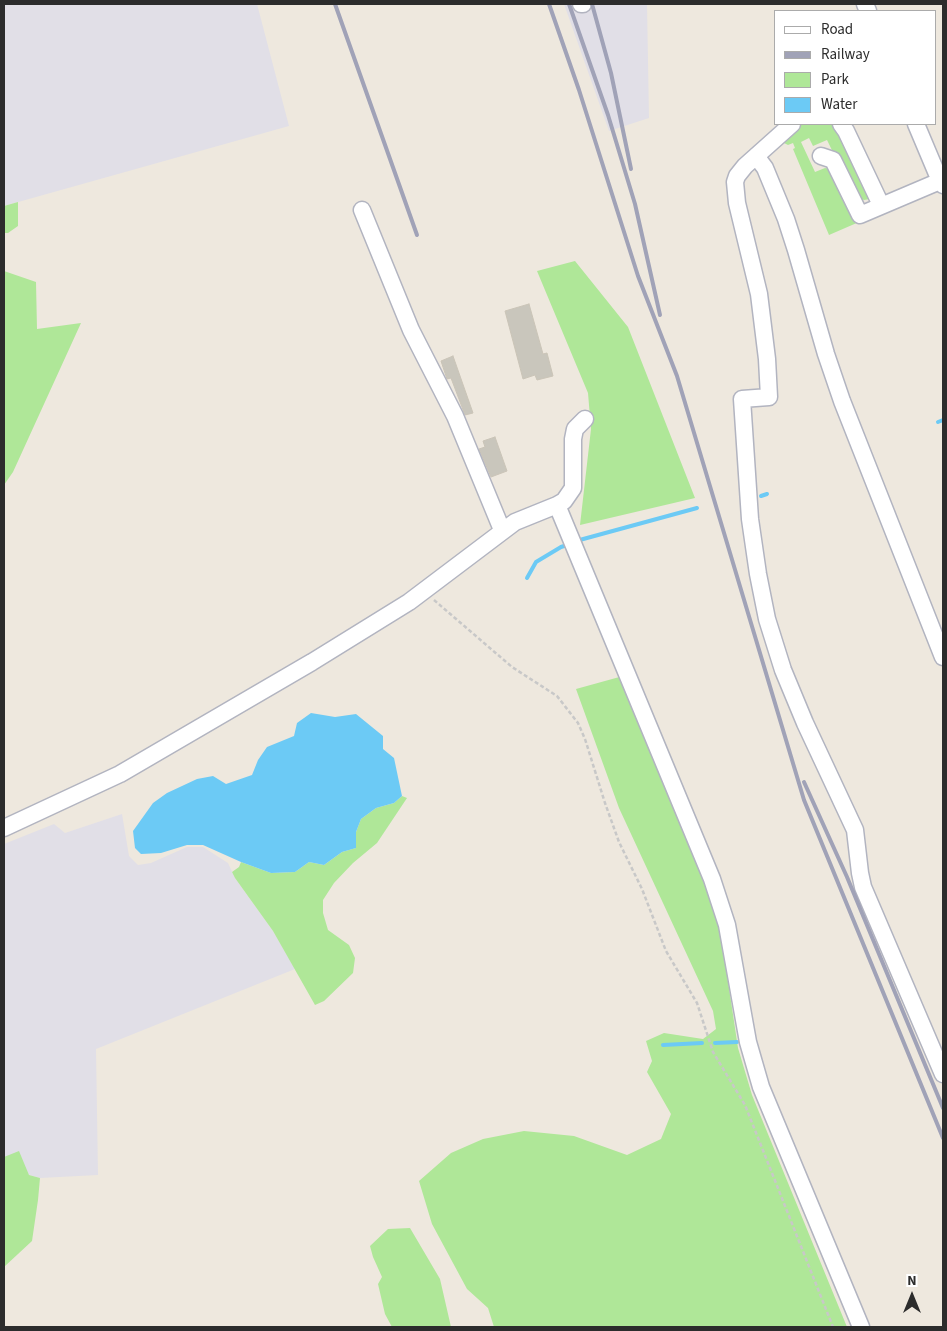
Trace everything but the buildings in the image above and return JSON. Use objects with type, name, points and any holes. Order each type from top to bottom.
[{"type":"street","points":[[791,125],[737,176],[735,191],[763,316],[767,359],[769,398],[742,399],[750,519],[762,597],[786,678],[858,838],[860,873],[863,887],[943,1074]]},
{"type":"street","points":[[842,125],[881,206]]},
{"type":"street","points":[[821,156],[833,160],[860,214],[942,183],[916,125]]},
{"type":"street","points":[[756,156],[766,168],[786,219],[826,354],[842,400],[943,656]]},
{"type":"street","points":[[362,210],[411,330],[455,416],[502,530]]},
{"type":"street","points":[[4,828],[120,774],[312,662],[424,590],[502,530],[521,519],[557,506],[570,495],[574,488],[573,439],[575,429],[585,420]]},
{"type":"street","points":[[557,506],[712,879],[727,925],[745,1026],[757,1073],[861,1327]]},
{"type":"path","points":[[424,590],[443,609],[512,667],[557,696],[578,723],[619,842],[642,889],[666,952],[697,1003],[713,1052],[745,1105],[833,1327]]},
{"type":"shaded area","points":[[4,4],[257,4],[289,126],[4,206]]},
{"type":"shaded area","points":[[564,4],[647,4],[649,118],[609,131]]},
{"type":"shaded area","points":[[122,814],[129,856],[138,865],[151,863],[187,847],[203,847],[228,863],[235,878],[273,931],[295,969],[96,1049],[98,1175],[40,1178],[29,1175],[4,1157],[4,844],[54,824],[65,833]]},
{"type":"green space","points":[[799,125],[832,125],[837,128],[870,199],[861,199],[851,189],[827,140],[813,146],[809,138],[801,142],[815,172],[825,168],[831,169],[859,222],[829,235],[793,149],[795,148],[793,143],[788,145],[784,143],[782,137]]},
{"type":"green space","points":[[18,202],[18,226],[8,233],[4,233],[4,206]]},
{"type":"green space","points":[[575,261],[628,327],[695,498],[580,525],[591,429],[588,393],[537,271]]},
{"type":"green space","points":[[4,271],[36,282],[37,329],[81,323],[13,472],[4,485]]},
{"type":"green space","points":[[623,676],[711,896],[722,941],[738,1048],[752,1095],[847,1327],[494,1327],[488,1308],[467,1289],[432,1224],[419,1181],[451,1153],[483,1139],[524,1131],[574,1136],[627,1155],[661,1139],[671,1114],[647,1072],[652,1061],[646,1041],[664,1033],[703,1039],[716,1029],[713,1011],[619,808],[576,689]]},
{"type":"green space","points":[[402,796],[407,798],[377,843],[353,863],[334,883],[323,900],[323,913],[328,930],[349,945],[355,958],[353,973],[324,1001],[315,1005],[273,931],[232,872],[239,867],[241,862],[271,873],[295,872],[309,862],[324,865],[342,852],[356,848],[356,832],[361,819],[376,808],[394,803]]},
{"type":"green space","points":[[19,1151],[29,1175],[40,1178],[38,1200],[32,1241],[4,1267],[4,1157]]},
{"type":"green space","points":[[410,1228],[440,1279],[451,1327],[392,1327],[385,1314],[378,1284],[382,1277],[370,1246],[388,1229]]},
{"type":"water","points":[[311,713],[335,717],[356,714],[383,736],[383,749],[394,758],[402,796],[394,803],[376,808],[361,819],[356,832],[356,848],[342,852],[324,865],[309,862],[295,872],[271,873],[203,845],[187,845],[161,853],[141,854],[135,848],[133,831],[153,803],[167,793],[197,779],[213,776],[226,784],[252,775],[258,760],[267,747],[294,736],[297,723]]},
{"type":"waterway","points":[[938,422],[943,420]]},
{"type":"waterway","points":[[761,496],[767,494]]},
{"type":"waterway","points":[[576,541],[697,508]]},
{"type":"waterway","points":[[527,578],[536,562],[561,547],[570,544]]},
{"type":"waterway","points":[[715,1043],[737,1042]]},
{"type":"waterway","points":[[663,1045],[702,1043]]},
{"type":"railway","points":[[335,4],[417,235]]},
{"type":"railway","points":[[549,4],[579,90],[638,276],[677,376],[804,800],[943,1138]]},
{"type":"railway","points":[[569,4],[608,115],[635,204],[660,315]]},
{"type":"railway","points":[[592,4],[611,73],[631,169]]},
{"type":"railway","points":[[804,782],[847,877],[943,1108]]}]
